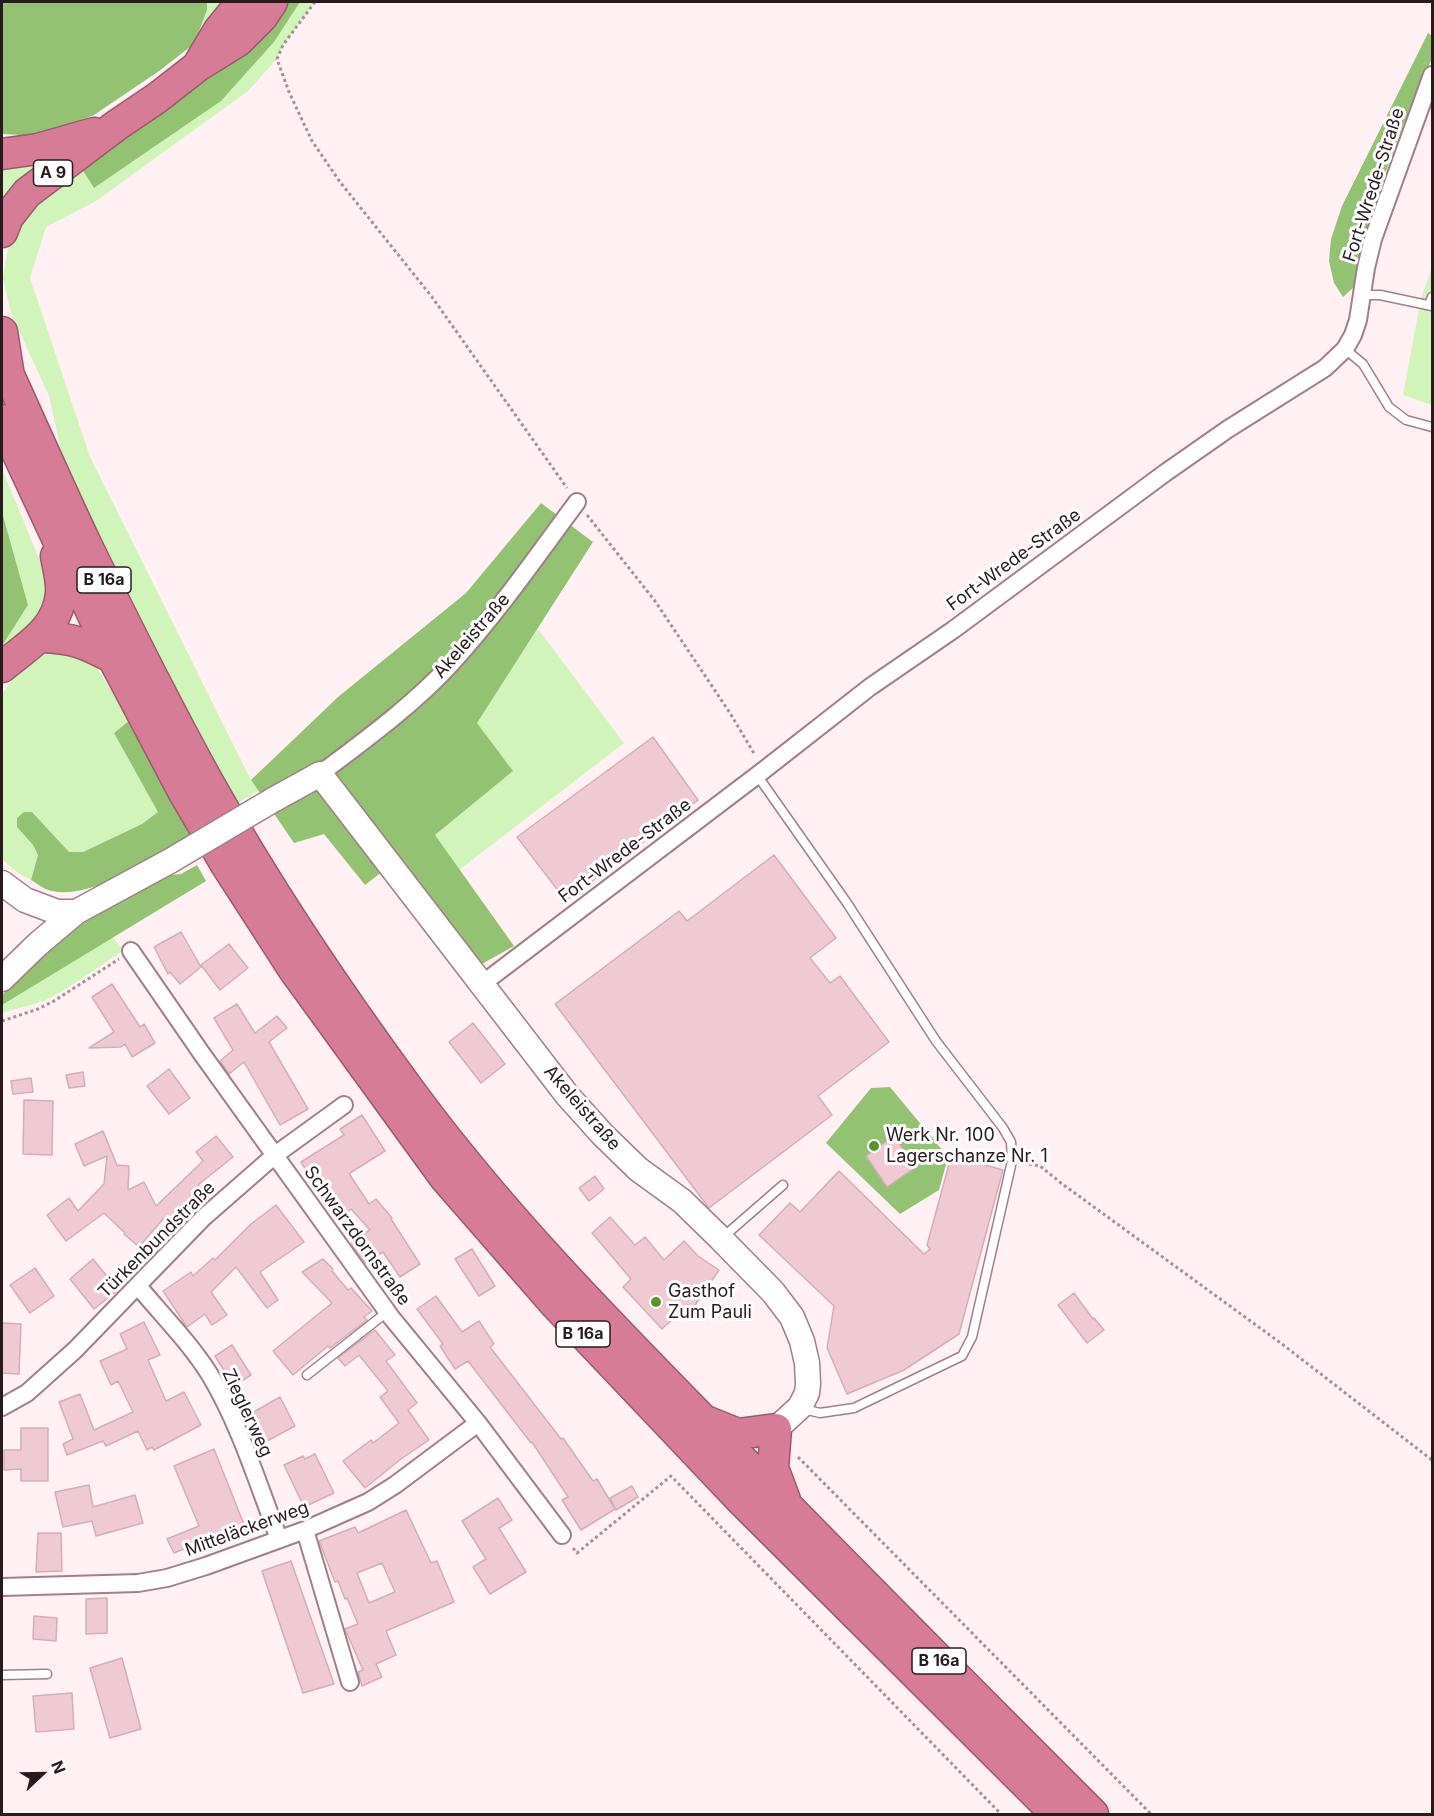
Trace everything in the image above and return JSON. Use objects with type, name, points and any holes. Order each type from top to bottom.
[{"type":"highway","name":"A 9","points":[[198,66],[238,2]]},
{"type":"highway","name":"A 9","points":[[2,232],[8,217],[27,193],[198,66],[238,41],[262,17],[272,2]]},
{"type":"highway","name":"A 9","points":[[2,154],[56,145],[117,125]]},
{"type":"highway","points":[[2,332],[5,368]]},
{"type":"highway","name":"B 16a","points":[[5,368],[85,542],[144,662],[207,780],[284,907],[356,1018],[412,1095],[475,1175],[547,1257],[787,1506],[1093,1815]]},
{"type":"highway","name":"B 16a","points":[[2,420],[113,658],[184,793],[237,883],[294,970],[446,1178],[554,1303],[730,1488],[1056,1815]]},
{"type":"highway","points":[[2,667],[41,637],[51,623],[62,592],[45,515]]},
{"type":"highway","points":[[41,637],[63,637],[79,641],[113,658]]},
{"type":"highway","points":[[703,1420],[738,1434],[784,1440],[773,1468],[787,1506]]},
{"type":"street","name":"Fort-Wrede-Straße","points":[[482,984],[870,687],[953,630],[1165,473],[1228,429],[1325,368],[1345,350],[1358,320],[1373,239],[1432,75]]},
{"type":"street","name":"Akeleistraße","points":[[2,979],[76,912],[170,861],[320,774],[370,737],[449,666],[502,605],[577,502]]},
{"type":"street","name":"Akeleistraße","points":[[320,774],[567,1095],[638,1169],[682,1201],[721,1239],[773,1292],[792,1317],[802,1341],[807,1363],[807,1393],[800,1407]]},
{"type":"street","points":[[2,882],[25,900],[57,912],[76,912]]},
{"type":"street","name":"Schwarzdornstraße","points":[[130,951],[387,1312],[477,1423],[562,1535]]},
{"type":"street","name":"Türkenbundstraße","points":[[2,1407],[27,1393],[50,1374],[203,1218],[275,1155],[344,1105]]},
{"type":"street","name":"Zieglerweg","points":[[138,1286],[209,1374],[230,1415],[279,1539]]},
{"type":"street","points":[[784,1440],[800,1407]]},
{"type":"street","name":"Mitteläckerweg","points":[[2,1587],[138,1584],[206,1566],[304,1530],[368,1502],[395,1485],[477,1423]]},
{"type":"street","points":[[304,1530],[350,1682]]},
{"type":"lane","points":[[1361,295],[1380,295],[1431,303]]},
{"type":"lane","points":[[1345,350],[1363,364],[1389,407],[1406,420],[1432,427]]},
{"type":"lane","points":[[760,773],[936,1041],[1003,1128],[1011,1142],[1012,1161],[972,1337],[962,1356],[854,1408],[820,1413],[806,1411],[800,1407]]},
{"type":"lane","points":[[721,1239],[783,1185]]},
{"type":"lane","points":[[307,1375],[387,1312]]},
{"type":"lane","points":[[2,1675],[46,1674]]},
{"type":"path","points":[[315,2],[284,45],[277,59],[289,92],[312,141],[340,182],[432,297],[577,502],[655,601],[730,713],[760,773]]},
{"type":"path","points":[[2,1021],[54,1001],[130,951]]},
{"type":"path","points":[[1012,1161],[1040,1166],[1282,1344],[1432,1460]]},
{"type":"path","points":[[784,1440],[1150,1815]]},
{"type":"path","points":[[562,1535],[577,1553],[671,1476],[1001,1815]]},
{"type":"green space","points":[[2,2],[207,2],[207,10],[194,44],[159,71],[94,115],[39,136],[2,134]]},
{"type":"green space","points":[[207,2],[226,2],[194,44],[207,10]]},
{"type":"green space","points":[[284,2],[300,2],[274,42],[221,101],[94,188],[80,166],[208,79],[236,57]]},
{"type":"green space","points":[[300,2],[315,2],[283,45],[277,59],[248,91],[96,201],[46,227],[30,278],[90,457],[258,791],[233,806],[105,555],[65,469],[49,396],[11,313],[3,278],[10,237],[22,213],[80,166],[94,188],[221,101],[274,42]]},
{"type":"green space","points":[[1428,33],[1432,36],[1432,58],[1405,120],[1370,214],[1355,286],[1343,297],[1334,283],[1329,261],[1331,239],[1342,206]]},
{"type":"green space","points":[[65,146],[2,211],[2,163]]},
{"type":"green space","points":[[1432,267],[1432,405],[1403,395],[1421,298]]},
{"type":"green space","points":[[2,469],[50,585],[42,618],[2,652],[2,646],[28,605],[2,512]]},
{"type":"green space","points":[[541,503],[593,542],[477,723],[513,771],[435,835],[514,946],[480,965],[400,858],[365,885],[324,834],[294,843],[251,780],[338,697],[466,593]]},
{"type":"green space","points":[[2,512],[28,605],[2,646]]},
{"type":"green space","points":[[538,629],[624,743],[459,870],[435,835],[513,771],[476,723]]},
{"type":"green space","points":[[57,647],[95,665],[130,720],[114,733],[159,812],[142,824],[83,852],[69,852],[32,813],[17,827],[33,845],[38,855],[31,880],[18,873],[2,859],[2,694],[22,667],[44,651]]},
{"type":"green space","points":[[130,720],[191,835],[105,883],[69,892],[44,888],[31,880],[38,855],[33,845],[17,827],[17,818],[24,812],[32,812],[69,852],[83,852],[142,824],[158,812],[114,733]]},
{"type":"green space","points":[[197,865],[206,881],[2,1005],[2,995],[53,943],[148,882],[181,874]]},
{"type":"green space","points":[[112,937],[124,950],[44,1001],[2,1013],[2,1005]]},
{"type":"green space","points":[[890,1087],[948,1157],[939,1190],[900,1214],[826,1143],[871,1088]]},
{"type":"building","points":[[653,737],[698,800],[566,901],[517,837]]},
{"type":"building","points":[[774,855],[836,938],[810,958],[830,983],[840,976],[889,1042],[818,1096],[832,1115],[709,1208],[555,1004],[679,911],[687,921]]},
{"type":"building","points":[[181,932],[201,967],[180,984],[170,972],[168,974],[154,947]]},
{"type":"building","points":[[229,944],[248,968],[220,990],[201,965]]},
{"type":"building","points":[[112,984],[140,1027],[144,1024],[155,1043],[132,1057],[125,1044],[121,1047],[89,1048],[114,1032],[92,997]]},
{"type":"building","points":[[237,1004],[255,1033],[277,1016],[287,1028],[269,1042],[308,1109],[280,1125],[244,1062],[229,1074],[220,1061],[233,1050],[214,1018]]},
{"type":"building","points":[[473,1023],[505,1064],[481,1083],[449,1042]]},
{"type":"building","points":[[169,1069],[190,1098],[169,1114],[147,1086]]},
{"type":"building","points":[[83,1072],[85,1086],[69,1088],[66,1075]]},
{"type":"building","points":[[31,1078],[33,1092],[13,1094],[11,1081]]},
{"type":"building","points":[[24,1100],[53,1101],[52,1155],[23,1154]]},
{"type":"building","points":[[362,1115],[385,1151],[350,1175],[369,1204],[376,1199],[392,1218],[420,1264],[400,1277],[383,1252],[365,1263],[352,1245],[352,1241],[370,1230],[351,1209],[345,1214],[327,1190],[321,1194],[301,1162],[344,1135],[340,1129]]},
{"type":"building","points":[[103,1131],[117,1165],[129,1166],[128,1190],[144,1182],[156,1206],[203,1161],[196,1152],[216,1136],[233,1157],[198,1185],[209,1197],[175,1229],[164,1218],[139,1247],[104,1213],[66,1241],[47,1215],[69,1198],[78,1211],[104,1184],[107,1156],[84,1166],[75,1144]]},
{"type":"building","points":[[894,1136],[916,1167],[887,1187],[866,1156]]},
{"type":"building","points":[[951,1157],[1003,1170],[959,1334],[904,1370],[847,1394],[827,1348],[834,1306],[759,1235],[790,1203],[800,1212],[839,1171],[924,1254],[930,1249],[927,1245]]},
{"type":"building","points":[[595,1176],[604,1189],[589,1201],[579,1188]]},
{"type":"building","points":[[276,1205],[304,1242],[260,1272],[278,1300],[267,1308],[236,1267],[211,1292],[227,1315],[212,1325],[205,1314],[187,1327],[163,1291],[191,1272],[193,1276],[213,1258],[215,1260],[251,1224]]},
{"type":"building","points":[[610,1217],[635,1245],[645,1237],[664,1260],[684,1241],[698,1256],[719,1270],[693,1308],[688,1305],[662,1329],[623,1287],[631,1279],[592,1233]]},
{"type":"building","points":[[472,1249],[495,1286],[479,1296],[455,1259]]},
{"type":"building","points":[[93,1259],[118,1290],[94,1309],[70,1279]]},
{"type":"building","points":[[323,1259],[348,1290],[351,1288],[372,1311],[364,1317],[367,1320],[330,1348],[328,1346],[293,1375],[273,1351],[332,1303],[302,1272]]},
{"type":"building","points":[[35,1268],[54,1296],[30,1313],[10,1285]]},
{"type":"building","points":[[1074,1293],[1104,1330],[1087,1343],[1058,1305]]},
{"type":"building","points":[[436,1296],[462,1332],[479,1321],[494,1344],[490,1347],[561,1439],[563,1438],[593,1481],[597,1479],[615,1509],[581,1530],[562,1500],[568,1497],[532,1442],[468,1361],[455,1369],[440,1346],[443,1344],[417,1309]]},
{"type":"building","points":[[144,1322],[160,1355],[148,1360],[166,1401],[184,1392],[201,1425],[154,1450],[152,1447],[147,1450],[138,1431],[106,1446],[103,1441],[67,1455],[63,1444],[73,1439],[59,1402],[80,1394],[94,1430],[133,1412],[118,1381],[111,1385],[100,1361],[127,1349],[120,1334]]},
{"type":"building","points":[[2,1323],[21,1324],[19,1374],[2,1373]]},
{"type":"building","points":[[375,1330],[395,1355],[386,1361],[417,1403],[408,1410],[429,1440],[365,1488],[343,1461],[371,1440],[373,1443],[399,1423],[380,1397],[388,1391],[359,1355],[345,1366],[338,1358]]},
{"type":"building","points":[[232,1345],[251,1375],[234,1386],[215,1356]]},
{"type":"building","points":[[280,1397],[295,1426],[267,1441],[252,1413]]},
{"type":"building","points":[[21,1428],[48,1428],[48,1481],[21,1481],[21,1469],[4,1470],[4,1450],[21,1450]]},
{"type":"building","points":[[214,1449],[247,1532],[206,1547],[204,1541],[174,1553],[167,1539],[199,1526],[174,1466]]},
{"type":"building","points":[[315,1454],[334,1493],[304,1507],[284,1465],[303,1456],[305,1459]]},
{"type":"building","points":[[89,1485],[93,1507],[135,1495],[143,1523],[96,1536],[92,1521],[63,1527],[55,1492]]},
{"type":"building","points":[[632,1486],[638,1497],[616,1510],[610,1498]]},
{"type":"building","points":[[498,1498],[512,1520],[499,1528],[526,1572],[490,1594],[473,1567],[486,1559],[462,1521]]},
{"type":"building","points":[[406,1510],[431,1563],[437,1561],[454,1602],[386,1631],[396,1655],[376,1664],[382,1677],[362,1686],[358,1672],[363,1670],[345,1629],[358,1624],[338,1581],[335,1582],[319,1541],[355,1527],[358,1533]],"holes":[[[382,1563],[395,1592],[369,1603],[357,1573]]]},
{"type":"building","points":[[38,1533],[61,1533],[62,1571],[36,1572]]},
{"type":"building","points":[[291,1561],[334,1684],[303,1693],[262,1571]]},
{"type":"building","points":[[107,1598],[107,1633],[86,1634],[86,1599]]},
{"type":"building","points":[[34,1616],[57,1618],[56,1641],[33,1639]]},
{"type":"building","points":[[122,1658],[141,1729],[110,1738],[90,1668]]},
{"type":"building","points":[[72,1693],[74,1729],[36,1732],[33,1696]]},
{"type":"place","name":"Werk Nr. 100 Lagerschanze Nr. 1","points":[[874,1146]]},
{"type":"place","name":"Gasthof Zum Pauli","points":[[656,1302]]}]
